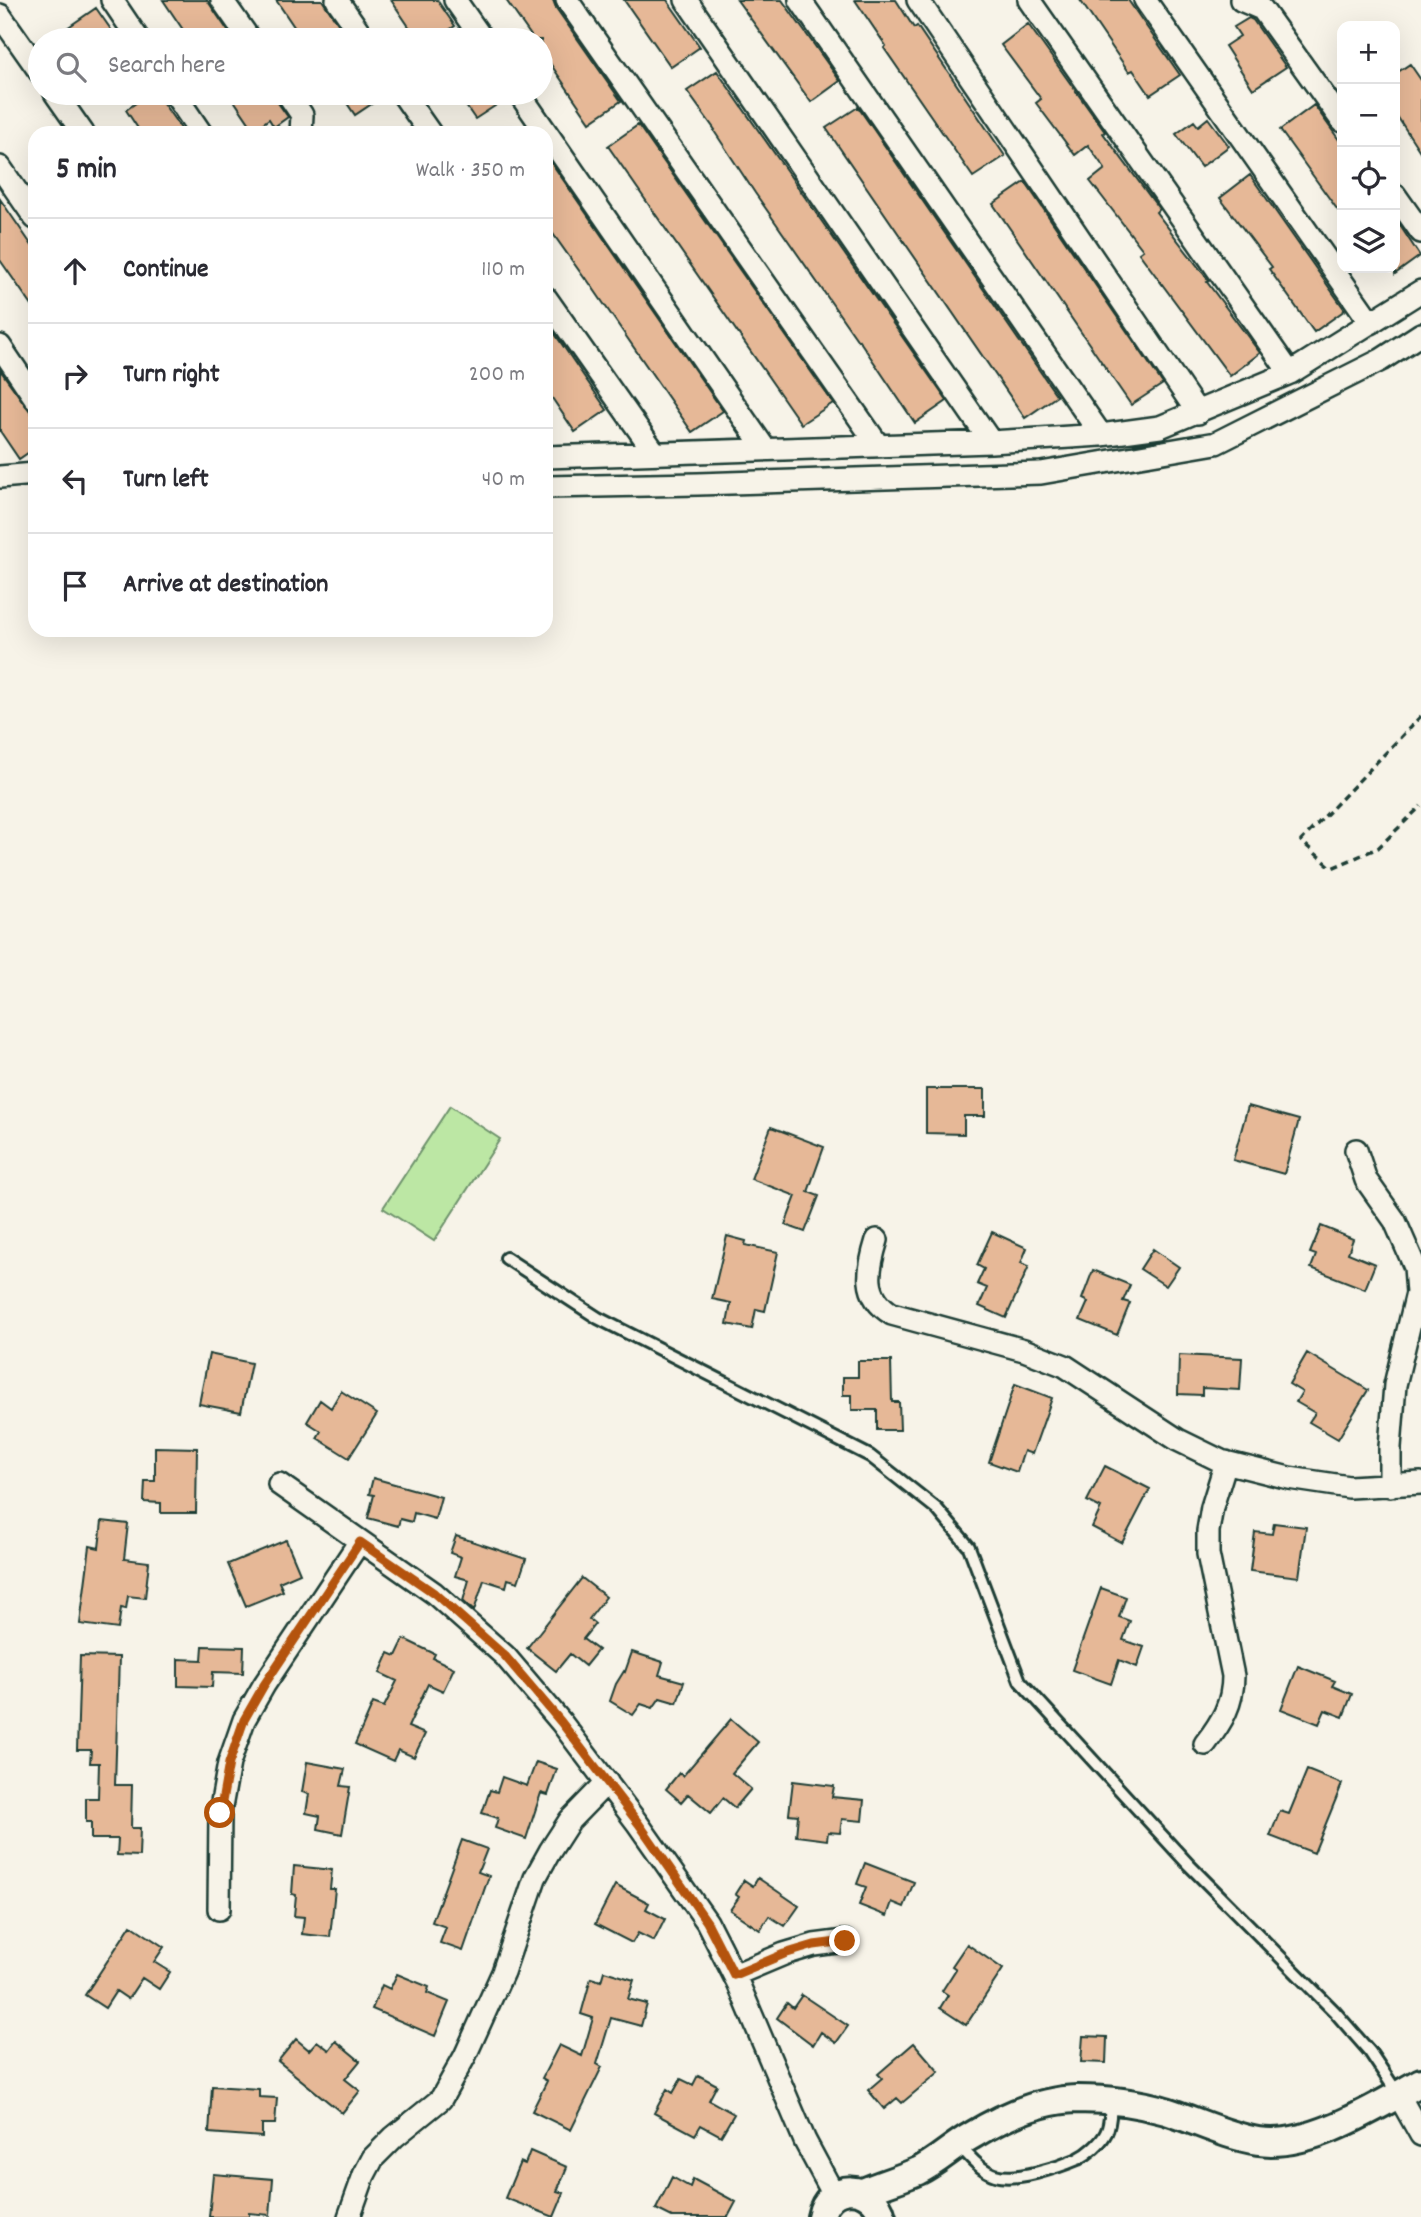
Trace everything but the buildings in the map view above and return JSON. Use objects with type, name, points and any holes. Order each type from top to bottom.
[{"type":"street","points":[[112,0],[131,28]]},
{"type":"street","points":[[222,0],[242,28]]},
{"type":"street","points":[[337,0],[357,28]]},
{"type":"street","points":[[455,0],[475,28]]},
{"type":"street","points":[[567,0],[877,445]]},
{"type":"street","points":[[686,0],[990,442]]},
{"type":"street","points":[[800,0],[1101,435]]},
{"type":"street","points":[[918,0],[1198,413]]},
{"type":"street","points":[[1029,0],[1290,373]]},
{"type":"street","points":[[1145,0],[1371,323]]},
{"type":"street","points":[[1241,0],[1262,9],[1337,114]]},
{"type":"street","points":[[0,15],[28,55]]},
{"type":"street","points":[[63,105],[78,126]]},
{"type":"street","points":[[182,105],[196,126]]},
{"type":"street","points":[[295,105],[302,115],[301,126]]},
{"type":"street","points":[[410,105],[425,126]]},
{"type":"street","points":[[527,105],[542,126]]},
{"type":"street","points":[[553,142],[765,449]]},
{"type":"street","points":[[0,167],[28,208]]},
{"type":"street","points":[[1400,202],[1421,232]]},
{"type":"street","points":[[553,457],[990,442],[1101,435],[1160,427],[1290,373],[1421,291]]},
{"type":"street","points":[[553,308],[655,453]]},
{"type":"street","points":[[553,487],[1041,473],[1216,443],[1381,360],[1421,334]]},
{"type":"street","points":[[0,346],[28,388]]},
{"type":"street","points":[[0,477],[28,475]]},
{"type":"street","points":[[1356,1150],[1366,1180],[1395,1221],[1416,1267],[1417,1293],[1395,1385],[1390,1486]]},
{"type":"street","points":[[877,1240],[871,1260],[870,1282],[873,1296],[881,1307],[892,1314],[1024,1350],[1065,1366],[1178,1440],[1226,1462],[1289,1478],[1349,1487],[1421,1483]]},
{"type":"street","points":[[1205,1744],[1225,1716],[1233,1692],[1233,1676],[1208,1553],[1212,1507],[1226,1462]]},
{"type":"street","points":[[279,1484],[434,1593],[505,1656],[561,1722],[639,1824],[707,1922],[734,1975],[805,2141],[824,2210],[853,2190],[872,2197],[882,2215],[919,2170]]},
{"type":"street","points":[[219,1909],[220,1813],[229,1763],[244,1720],[264,1685],[360,1542]]},
{"type":"street","points":[[349,2217],[373,2158],[441,2099],[465,2056],[503,1972],[535,1878],[570,1821],[607,1782]]},
{"type":"street","points":[[734,1975],[784,1954],[814,1945],[845,1941]]},
{"type":"street","points":[[863,2192],[919,2170],[958,2144],[1007,2117],[1044,2105],[1076,2099],[1163,2110],[1228,2133],[1259,2141],[1279,2141],[1307,2137],[1333,2127],[1410,2088],[1421,2136]]},
{"type":"lane","points":[[506,1258],[598,1318],[870,1456],[937,1509],[969,1547],[1020,1681],[1189,1865],[1335,2012],[1370,2052],[1410,2088]]},
{"type":"lane","points":[[958,2144],[981,2168],[995,2175],[1014,2178],[1033,2173],[1080,2158],[1094,2148],[1105,2135],[1111,2102]]},
{"type":"path","points":[[1421,716],[1301,841],[1332,868],[1378,848],[1421,806]]},
{"type":"green space","points":[[450,1106],[500,1139],[434,1241],[383,1208]]},
{"type":"route","points":[[220,1813],[229,1763],[244,1720],[264,1685],[360,1542],[434,1593],[505,1656],[561,1722],[639,1824],[707,1922],[734,1975],[784,1954],[814,1945],[845,1941]]}]
